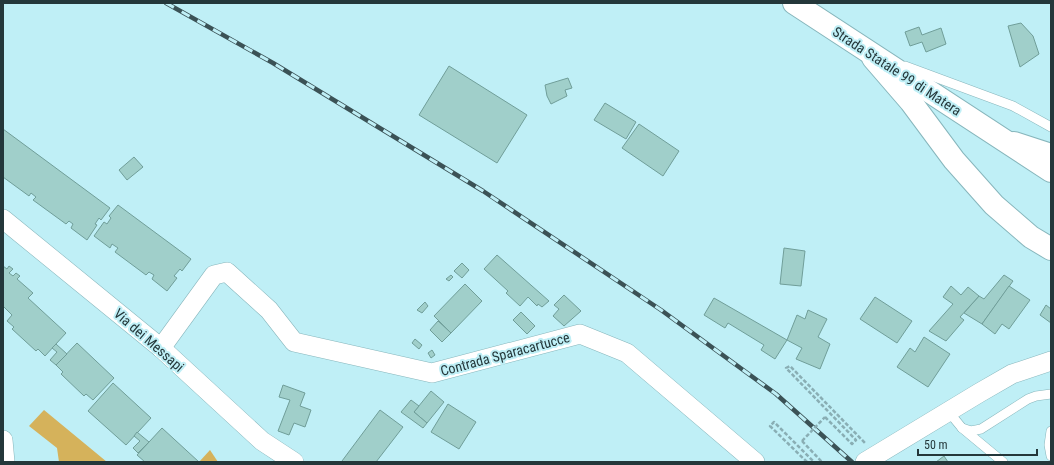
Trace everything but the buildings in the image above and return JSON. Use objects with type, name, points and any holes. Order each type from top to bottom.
[{"type":"main road","name":"Strada Statale 99 di Matera","points":[[794,3],[1001,138]]},
{"type":"main road","points":[[868,52],[911,102],[954,160],[994,205],[1030,237],[1051,249]]},
{"type":"main road","points":[[1001,138],[1051,155]]},
{"type":"main road","points":[[1001,138],[1051,171]]},
{"type":"street","name":"Via dei Messapi","points":[[3,219],[161,348],[262,441],[294,462]]},
{"type":"street","name":"Contrada Sparacartucce","points":[[161,348],[214,275],[227,272],[269,310],[294,342],[432,373],[580,334],[627,353],[755,462]]},
{"type":"street","points":[[865,462],[1012,374],[1051,361]]},
{"type":"street","points":[[3,440],[5,462]]},
{"type":"lane","points":[[868,52],[1013,106],[1051,127]]},
{"type":"lane","points":[[962,428],[975,431],[981,429],[1028,399],[1036,396],[1051,394]]},
{"type":"lane","points":[[948,411],[962,428],[1003,462]]},
{"type":"lane","points":[[1051,431],[1049,445],[1051,456]]},
{"type":"path","points":[[822,462],[802,441],[825,417],[852,444],[856,440],[786,368],[790,366],[860,437]]},
{"type":"path","points":[[807,462],[770,426],[774,422],[814,462]]},
{"type":"shaded area","points":[[44,410],[107,462],[59,462],[57,448],[29,426]]},
{"type":"shaded area","points":[[210,450],[218,462],[199,462]]},
{"type":"railway","points":[[166,3],[273,63],[483,191],[661,310],[776,394],[852,462]]}]
